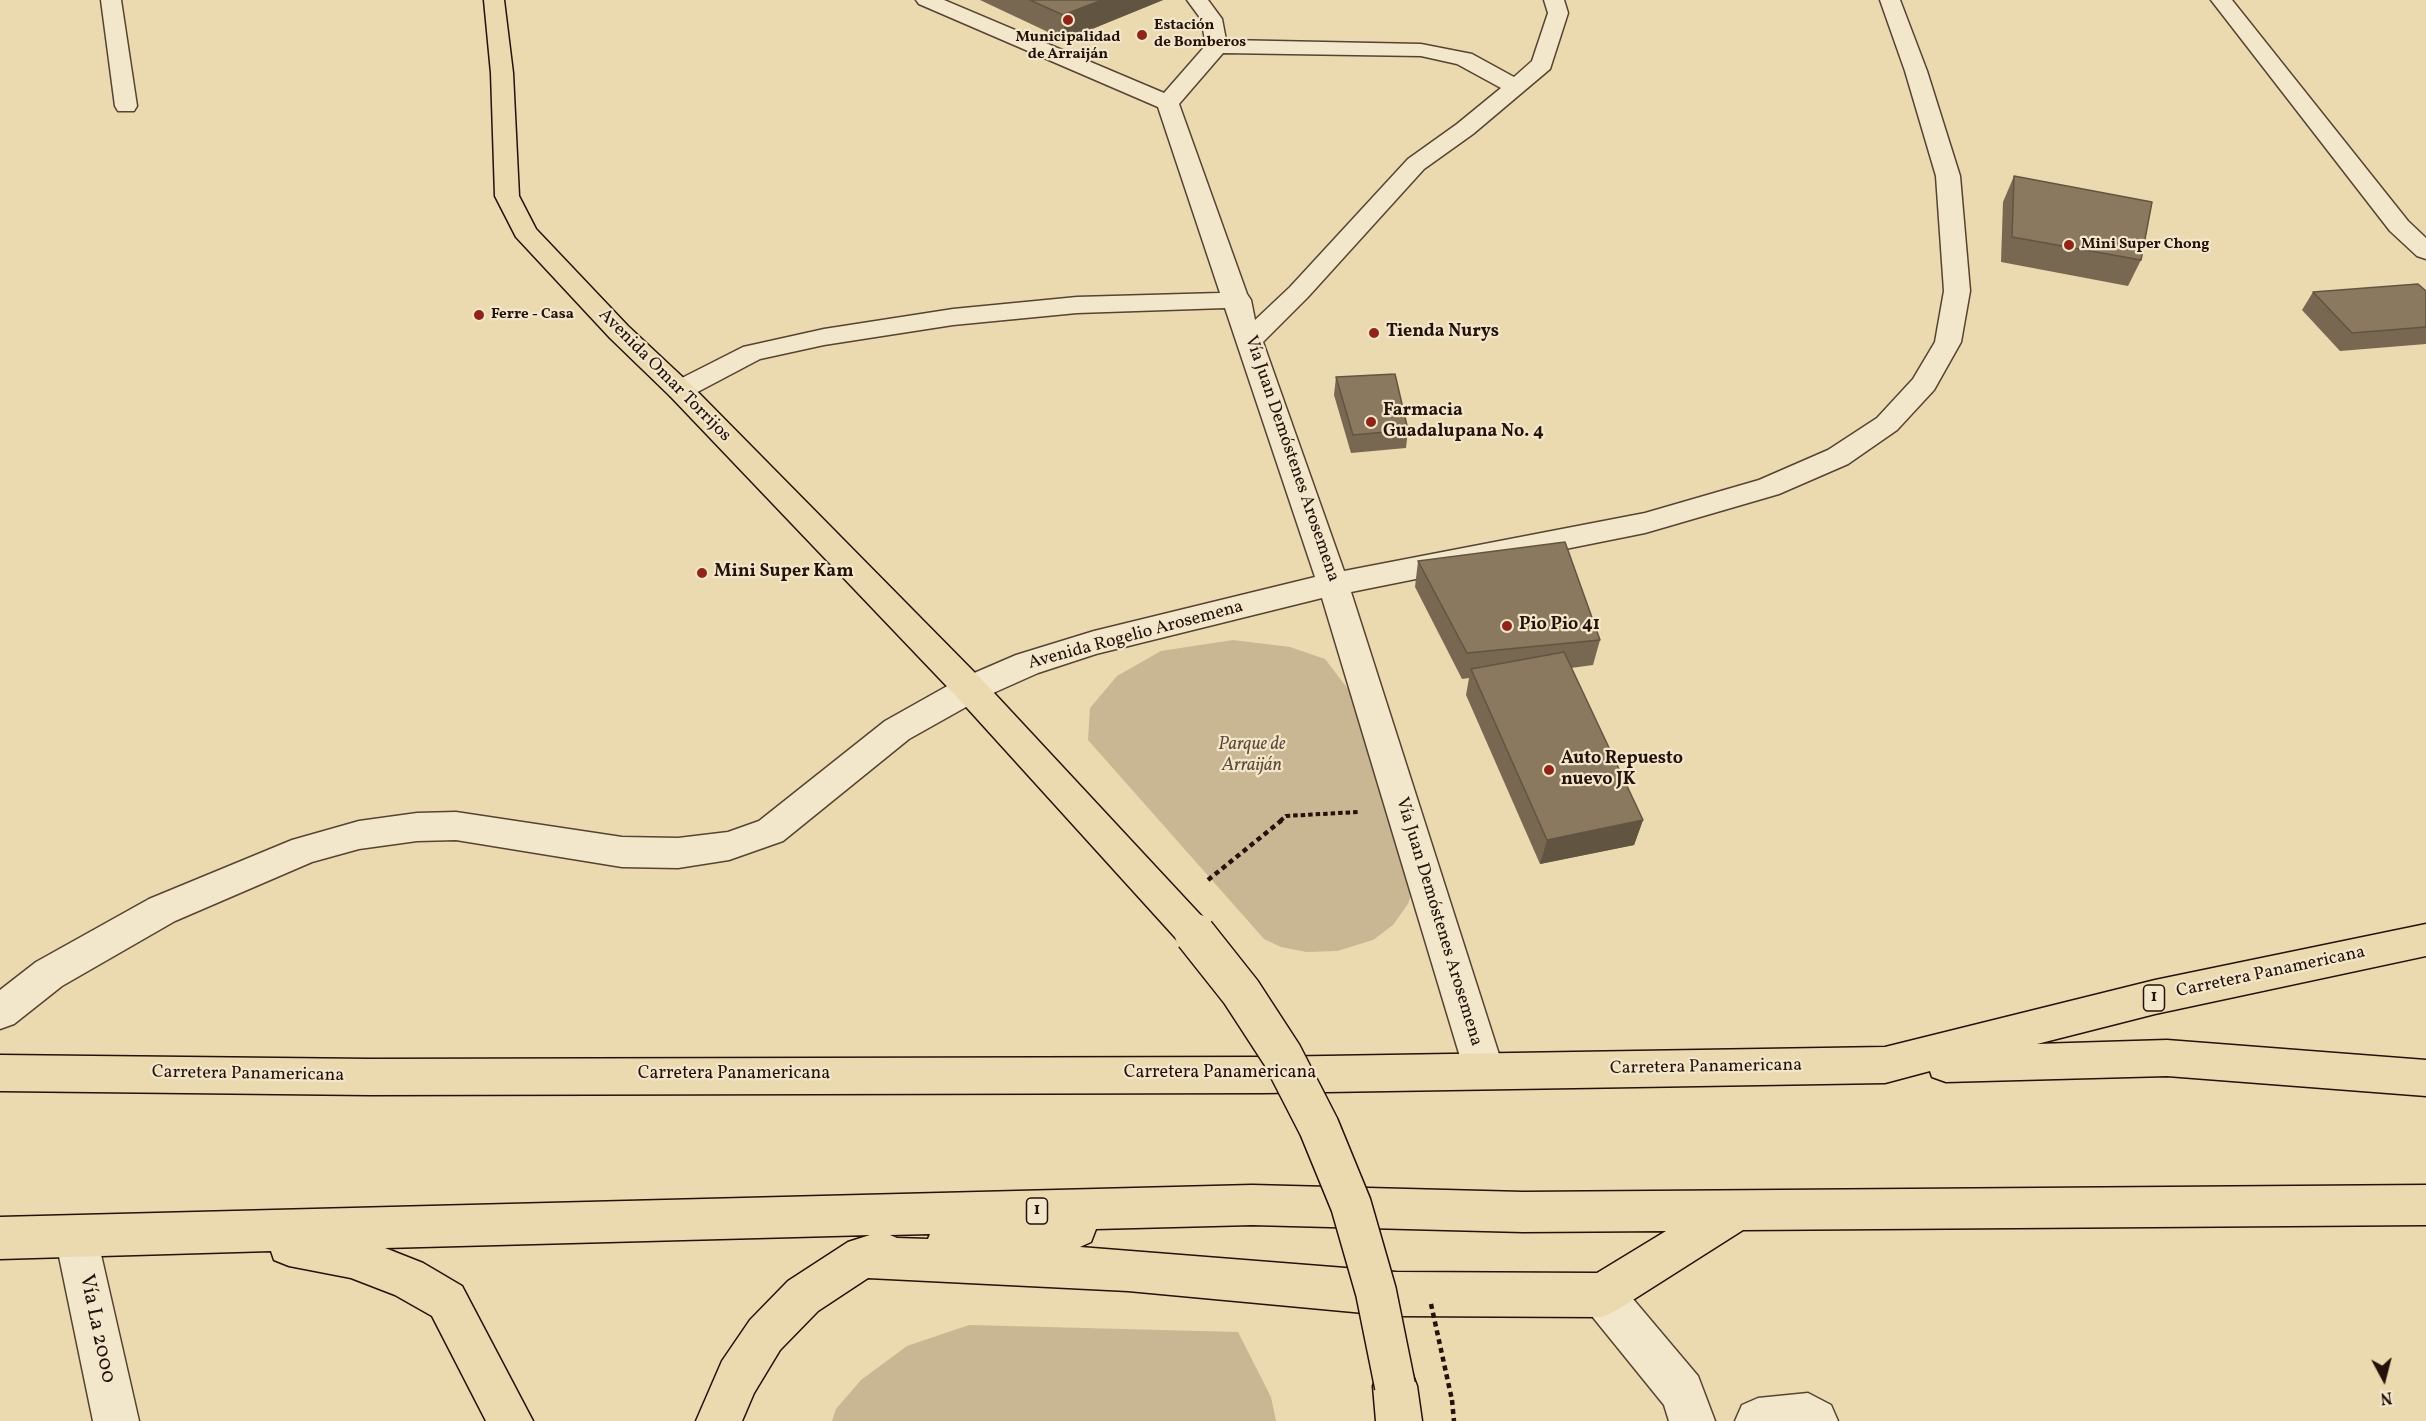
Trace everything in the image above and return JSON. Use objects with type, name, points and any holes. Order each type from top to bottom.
[{"type":"main road","name":"Avenida Omar Torrijos","points":[[494,0],[502,73],[507,196],[525,232],[619,332],[680,390],[970,688],[1195,934],[1241,992],[1282,1055],[1319,1126],[1351,1205],[1376,1292],[1397,1403]]},
{"type":"main road","name":"Carretera Panamericana","points":[[0,1072],[370,1077],[1264,1075],[1885,1065],[2155,997],[2426,940]]},
{"type":"main road","points":[[1885,1065],[2167,1058],[2426,1078]]},
{"type":"main road","points":[[719,1421],[738,1377],[765,1335],[803,1296],[863,1257],[1252,1205]]},
{"type":"main road","name":"1","points":[[0,1238],[228,1234],[1252,1205],[1523,1212],[2426,1205]]},
{"type":"main road","points":[[863,1257],[1128,1270],[1396,1294],[1602,1294],[1736,1211]]},
{"type":"main road","points":[[228,1234],[351,1257],[408,1278],[447,1301],[510,1421]]},
{"type":"street","points":[[111,0],[126,106]]},
{"type":"street","points":[[926,0],[1168,103],[1216,46]]},
{"type":"street","points":[[1197,0],[1211,19],[1216,46]]},
{"type":"street","points":[[1250,340],[1299,292],[1416,164],[1516,87],[1542,64],[1558,13],[1554,0]]},
{"type":"street","name":"Avenida Rogelio Arosemena","points":[[0,1012],[49,975],[162,910],[305,850],[359,835],[417,827],[456,826],[622,852],[678,853],[729,846],[771,831],[897,730],[970,688],[1027,664],[1094,644],[1333,584],[1645,523],[1769,487],[1838,457],[1887,424],[1924,384],[1948,342],[1957,291],[1948,176],[1916,71],[1890,0]]},
{"type":"street","points":[[2221,0],[2398,226],[2426,252]]},
{"type":"street","points":[[1216,46],[1421,50],[1464,59],[1516,87]]},
{"type":"street","name":"Vía Juan Demóstenes Arosemena","points":[[1168,103],[1238,300],[1333,584],[1484,1070]]},
{"type":"street","points":[[680,390],[752,353],[824,337],[953,317],[1077,305],[1238,300]]},
{"type":"street","name":"Vía La 2000","points":[[76,1237],[116,1421]]},
{"type":"street","points":[[1602,1294],[1682,1392],[1692,1421]]},
{"type":"street","points":[[1758,1421],[1767,1418],[1808,1416],[1815,1421]]},
{"type":"path","points":[[1207,881],[1286,816],[1364,812]]},
{"type":"path","points":[[1452,1400],[1454,1421]]},
{"type":"green space","name":"Parque de Arraiján","points":[[1233,640],[1290,647],[1325,659],[1348,689],[1415,883],[1408,904],[1393,925],[1373,940],[1337,951],[1306,952],[1281,947],[1264,939],[1088,740],[1090,708],[1117,676],[1161,651]]},
{"type":"green space","points":[[969,1325],[1238,1332],[1271,1397],[1276,1421],[832,1421],[836,1409],[861,1380],[907,1346]]},
{"type":"building","points":[[1030,0],[1102,0],[1063,15]]},
{"type":"building","points":[[2014,176],[2152,202],[2141,260],[2012,237]]},
{"type":"building","points":[[2418,284],[2426,291],[2426,327],[2352,333],[2313,292]]},
{"type":"building","name":"Farmacia Guadalupana No. 4","points":[[1395,374],[1408,430],[1353,435],[1336,377]]},
{"type":"building","name":"Pio Pio 41","points":[[1565,542],[1600,640],[1467,653],[1418,561]]},
{"type":"building","name":"Auto Repuesto nuevo JK","points":[[1564,652],[1643,820],[1547,840],[1471,669]]},
{"type":"place","name":"Municipalidad de Arraiján","points":[[1068,20]]},
{"type":"place","name":"Estación de Bomberos","points":[[1142,35]]},
{"type":"place","name":"Mini Super Chong","points":[[2069,245]]},
{"type":"place","name":"Ferre - Casa","points":[[479,315]]},
{"type":"place","name":"Tienda Nurys","points":[[1374,333]]},
{"type":"place","name":"Farmacia Guadalupana No. 4","points":[[1371,422]]},
{"type":"place","name":"Mini Super Kam","points":[[702,573]]},
{"type":"place","name":"Pio Pio 41","points":[[1507,626]]},
{"type":"place","name":"Auto Repuesto nuevo JK","points":[[1549,770]]}]
